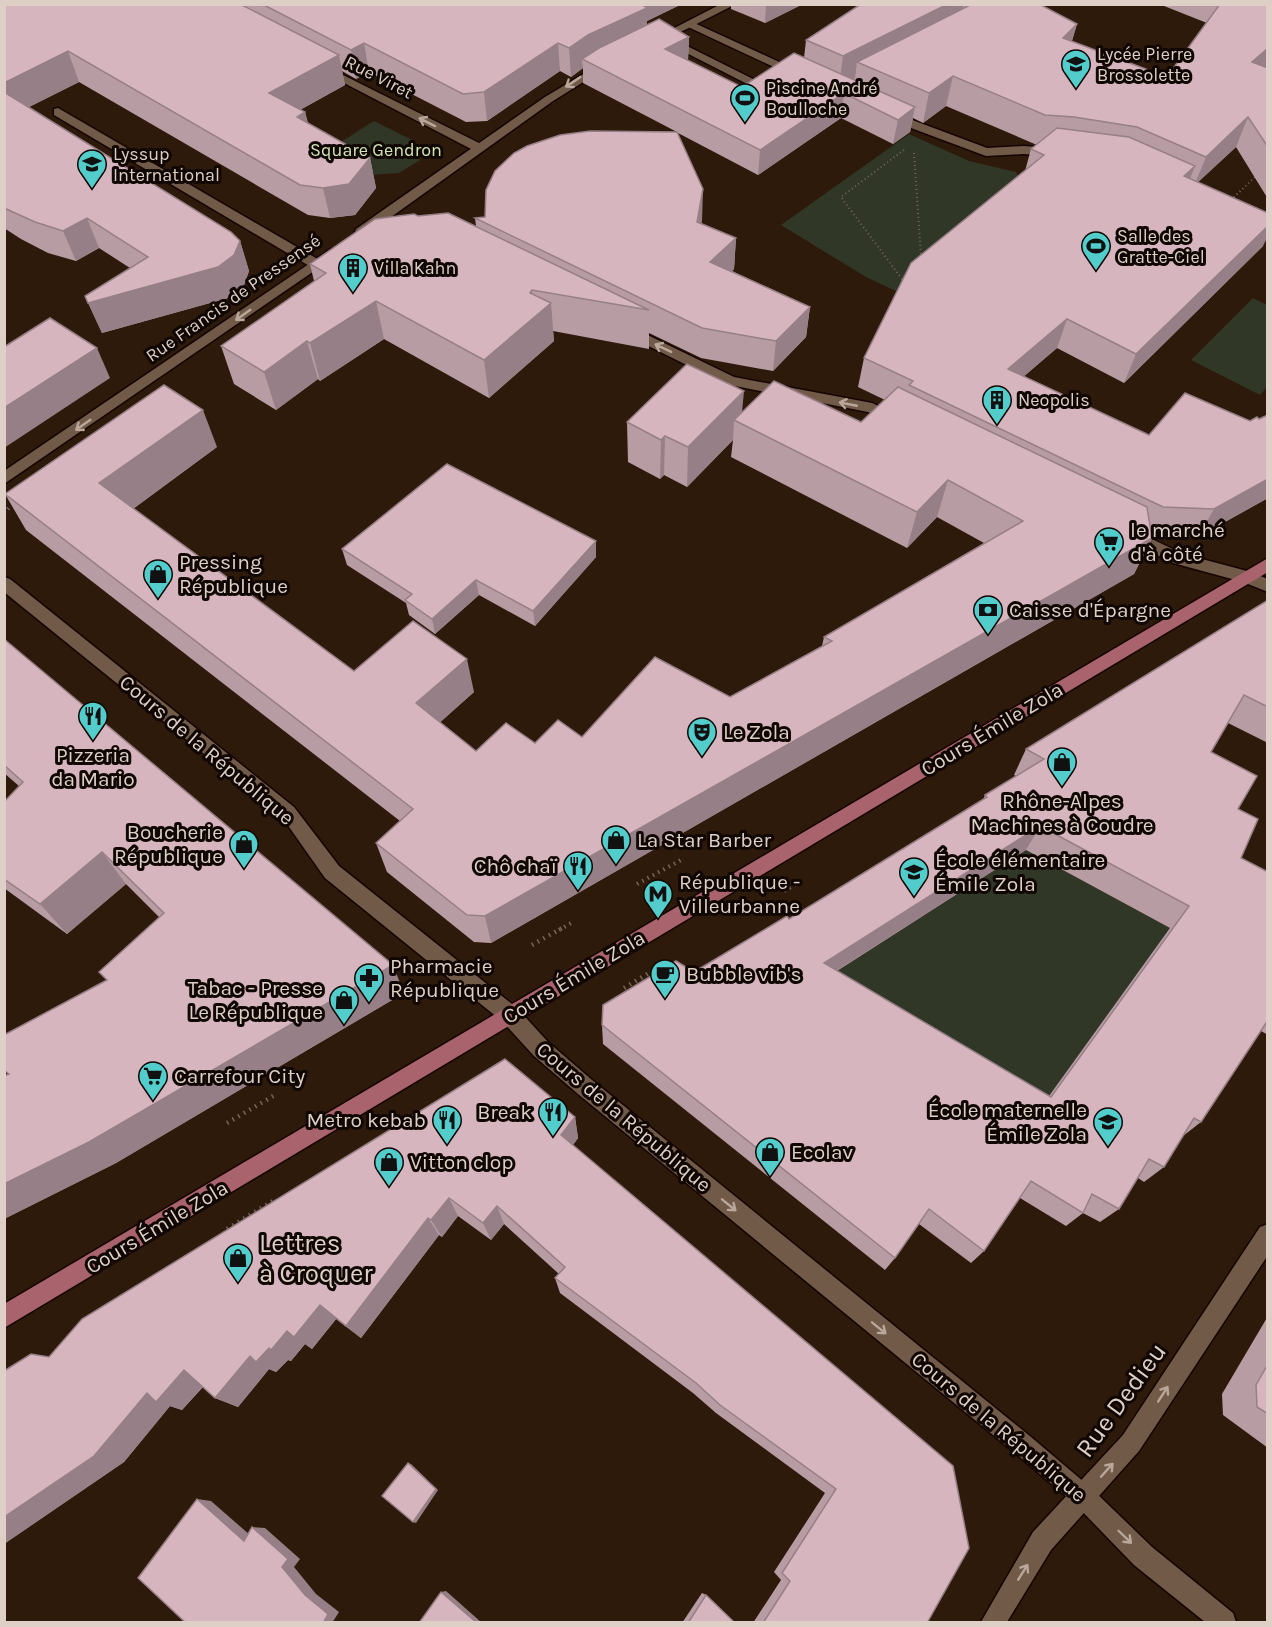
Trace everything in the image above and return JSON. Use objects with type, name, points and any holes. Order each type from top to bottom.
[{"type":"main road","name":"Cours Émile Zola","points":[[4,1317],[1268,564]]},
{"type":"street","points":[[643,46],[731,4]]},
{"type":"street","points":[[690,24],[808,78]]},
{"type":"street","points":[[663,37],[759,86]]},
{"type":"street","name":"Rue Francis de Pressensé","points":[[4,479],[316,264],[594,68],[614,59]]},
{"type":"street","name":"Rue Viret","points":[[315,64],[479,148]]},
{"type":"street","points":[[877,110],[919,128],[987,152],[1023,150],[1065,153]]},
{"type":"street","points":[[58,112],[316,264]]},
{"type":"street","points":[[389,212],[404,220]]},
{"type":"street","points":[[612,323],[730,381],[872,408],[903,424]]},
{"type":"street","points":[[1115,528],[1179,559],[1247,577],[1268,586]]},
{"type":"street","name":"Cours de la République","points":[[4,584],[288,812],[332,872],[510,1015],[541,1049],[585,1087],[1083,1496],[1143,1556],[1224,1623]]},
{"type":"street","name":"Rue Dedieu","points":[[993,1623],[1042,1541],[1131,1443],[1268,1235]]},
{"type":"path","points":[[908,271],[902,279],[841,196],[915,142],[920,137],[919,128]]},
{"type":"path","points":[[915,142],[921,256],[915,263]]},
{"type":"path","points":[[1224,207],[1256,176],[1252,170]]},
{"type":"path","points":[[637,884],[681,860]]},
{"type":"path","points":[[532,945],[573,922]]},
{"type":"path","points":[[624,988],[664,964]]},
{"type":"path","points":[[227,1123],[275,1095]]},
{"type":"path","points":[[227,1229],[276,1199]]},
{"type":"green space","name":"Square Gendron","points":[[374,121],[416,142],[420,160],[399,173],[368,175],[322,154]]},
{"type":"green space","points":[[909,134],[969,161],[1016,172],[1023,188],[896,291],[866,277],[781,225]]},
{"type":"green space","points":[[1253,298],[1267,305],[1267,387],[1260,395],[1191,360]]},
{"type":"green space","points":[[1026,850],[1216,953],[1155,950],[1060,1081],[1083,1142],[817,983]]},
{"type":"building","points":[[4,4],[240,4],[339,55],[269,93],[305,112],[297,117],[370,158],[349,184],[323,188],[300,185],[68,51],[4,83]]},
{"type":"building","points":[[262,4],[641,4],[647,8],[588,35],[569,48],[558,43],[484,92],[463,94],[364,43],[351,50]]},
{"type":"building","points":[[861,4],[948,4],[843,56],[806,40]]},
{"type":"building","name":"Lycée Pierre Brossolette","points":[[972,4],[1039,4],[1077,24],[1063,38],[1167,77],[1220,4],[1268,4],[1268,48],[1252,62],[1268,68],[1268,147],[1248,117],[1206,157],[1137,127],[1045,115],[953,76],[929,93],[857,62]]},
{"type":"building","points":[[659,19],[689,37],[665,49],[742,87],[794,53],[915,107],[898,120],[844,93],[760,150],[582,59],[599,48]]},
{"type":"building","points":[[4,92],[231,232],[240,241],[234,255],[218,267],[88,303],[85,296],[148,257],[87,218],[63,231],[4,208]]},
{"type":"building","points":[[1057,128],[1129,137],[1195,166],[1184,176],[1268,213],[1268,226],[1136,354],[1067,319],[1008,369],[1149,435],[1185,393],[1250,421],[1268,415],[1268,479],[1214,509],[1163,507],[909,385],[913,381],[864,358],[911,263],[1044,155],[1031,149]]},
{"type":"building","points":[[590,131],[677,132],[703,189],[697,222],[736,238],[710,262],[810,307],[776,341],[702,328],[475,218],[485,217],[486,190],[495,171],[514,153],[560,135]]},
{"type":"building","points":[[448,213],[649,310],[532,290],[530,293],[551,303],[484,360],[376,301],[310,343],[307,341],[264,372],[221,346],[326,273],[310,264],[375,219]]},
{"type":"building","points":[[50,318],[97,348],[4,408],[4,347]]},
{"type":"building","points":[[687,364],[744,391],[688,447],[665,436],[661,440],[627,422]]},
{"type":"building","points":[[774,381],[861,422],[898,387],[1147,507],[1152,538],[485,916],[467,915],[376,843],[413,809],[5,494],[164,385],[203,410],[99,483],[354,671],[413,621],[467,659],[416,703],[476,751],[506,723],[535,743],[558,720],[582,737],[655,657],[730,697],[832,641],[824,637],[1023,521],[948,480],[917,512],[734,420]]},
{"type":"building","points":[[447,464],[596,541],[533,611],[476,580],[432,619],[405,600],[412,594],[342,549]]},
{"type":"building","points":[[1268,600],[1268,707],[1244,695],[1211,752],[1257,776],[1238,809],[1258,819],[1241,858],[1268,872],[1268,1020],[1201,1122],[1194,1118],[1164,1167],[1149,1159],[1119,1209],[1092,1194],[1083,1213],[1031,1181],[984,1251],[929,1209],[895,1258],[602,1025],[603,1005],[676,961],[694,972],[787,916],[789,919],[987,797],[985,795],[1044,759],[1026,749]],"holes":[[[1040,826],[1189,906],[1051,1097],[824,963]]]},
{"type":"building","points":[[4,639],[393,965],[89,1142],[4,1184],[4,1076],[9,1074],[4,1070],[4,1035],[107,980],[99,972],[164,913],[102,852],[40,904],[4,879],[4,802],[23,782],[4,765]]},
{"type":"building","points":[[505,1059],[575,1117],[561,1135],[953,1466],[969,1548],[927,1623],[763,1623],[790,1581],[782,1573],[836,1489],[720,1405],[696,1383],[555,1278],[565,1267],[497,1206],[483,1223],[449,1198],[431,1220],[428,1218],[346,1326],[320,1305],[294,1337],[287,1331],[271,1350],[269,1348],[256,1362],[250,1356],[215,1398],[184,1370],[156,1402],[147,1393],[94,1456],[4,1517],[4,1371],[31,1354],[49,1357],[82,1319]]},
{"type":"building","points":[[1268,1364],[1268,1414],[1257,1407],[1256,1385]]},
{"type":"building","points":[[408,1463],[436,1489],[413,1522],[382,1496]]},
{"type":"building","points":[[197,1499],[244,1541],[252,1527],[288,1559],[282,1567],[305,1595],[328,1614],[323,1623],[186,1623],[138,1578]]},
{"type":"building","points":[[441,1592],[477,1623],[419,1623]]},
{"type":"building","points":[[706,1595],[735,1623],[688,1623]]},
{"type":"place","name":"Lycée Pierre Brossolette","points":[[1076,90]]},
{"type":"place","name":"Piscine André Boulloche","points":[[745,124]]},
{"type":"place","name":"Lyssup International","points":[[92,190]]},
{"type":"place","name":"Salle des Gratte-Ciel","points":[[1096,272]]},
{"type":"place","name":"Villa Kahn","points":[[353,294]]},
{"type":"place","name":"Neopolis","points":[[997,426]]},
{"type":"place","name":"le marché d'à côté","points":[[1109,568]]},
{"type":"place","name":"Pressing République","points":[[158,600]]},
{"type":"place","name":"Caisse d'Épargne","points":[[988,636]]},
{"type":"place","name":"Pizzeria da Mario","points":[[93,742]]},
{"type":"place","name":"Le Zola","points":[[702,758]]},
{"type":"place","name":"Rhône-Alpes Machines à Coudre","points":[[1062,788]]},
{"type":"place","name":"La Star Barber","points":[[616,866]]},
{"type":"place","name":"Boucherie République","points":[[244,870]]},
{"type":"place","name":"Chô chaï","points":[[578,892]]},
{"type":"place","name":"École élémentaire Émile Zola","points":[[914,898]]},
{"type":"place","name":"République - Villeurbanne","points":[[658,920]]},
{"type":"place","name":"Bubble vib's","points":[[665,1000]]},
{"type":"place","name":"Pharmacie République","points":[[369,1004]]},
{"type":"place","name":"Tabac - Presse Le République","points":[[344,1026]]},
{"type":"place","name":"Carrefour City","points":[[153,1102]]},
{"type":"place","name":"Break","points":[[553,1138]]},
{"type":"place","name":"Metro kebab","points":[[447,1146]]},
{"type":"place","name":"École maternelle Émile Zola","points":[[1108,1148]]},
{"type":"place","name":"Ecolav","points":[[770,1178]]},
{"type":"place","name":"Vitton clop","points":[[389,1188]]},
{"type":"place","name":"Lettres à Croquer","points":[[238,1284]]}]
